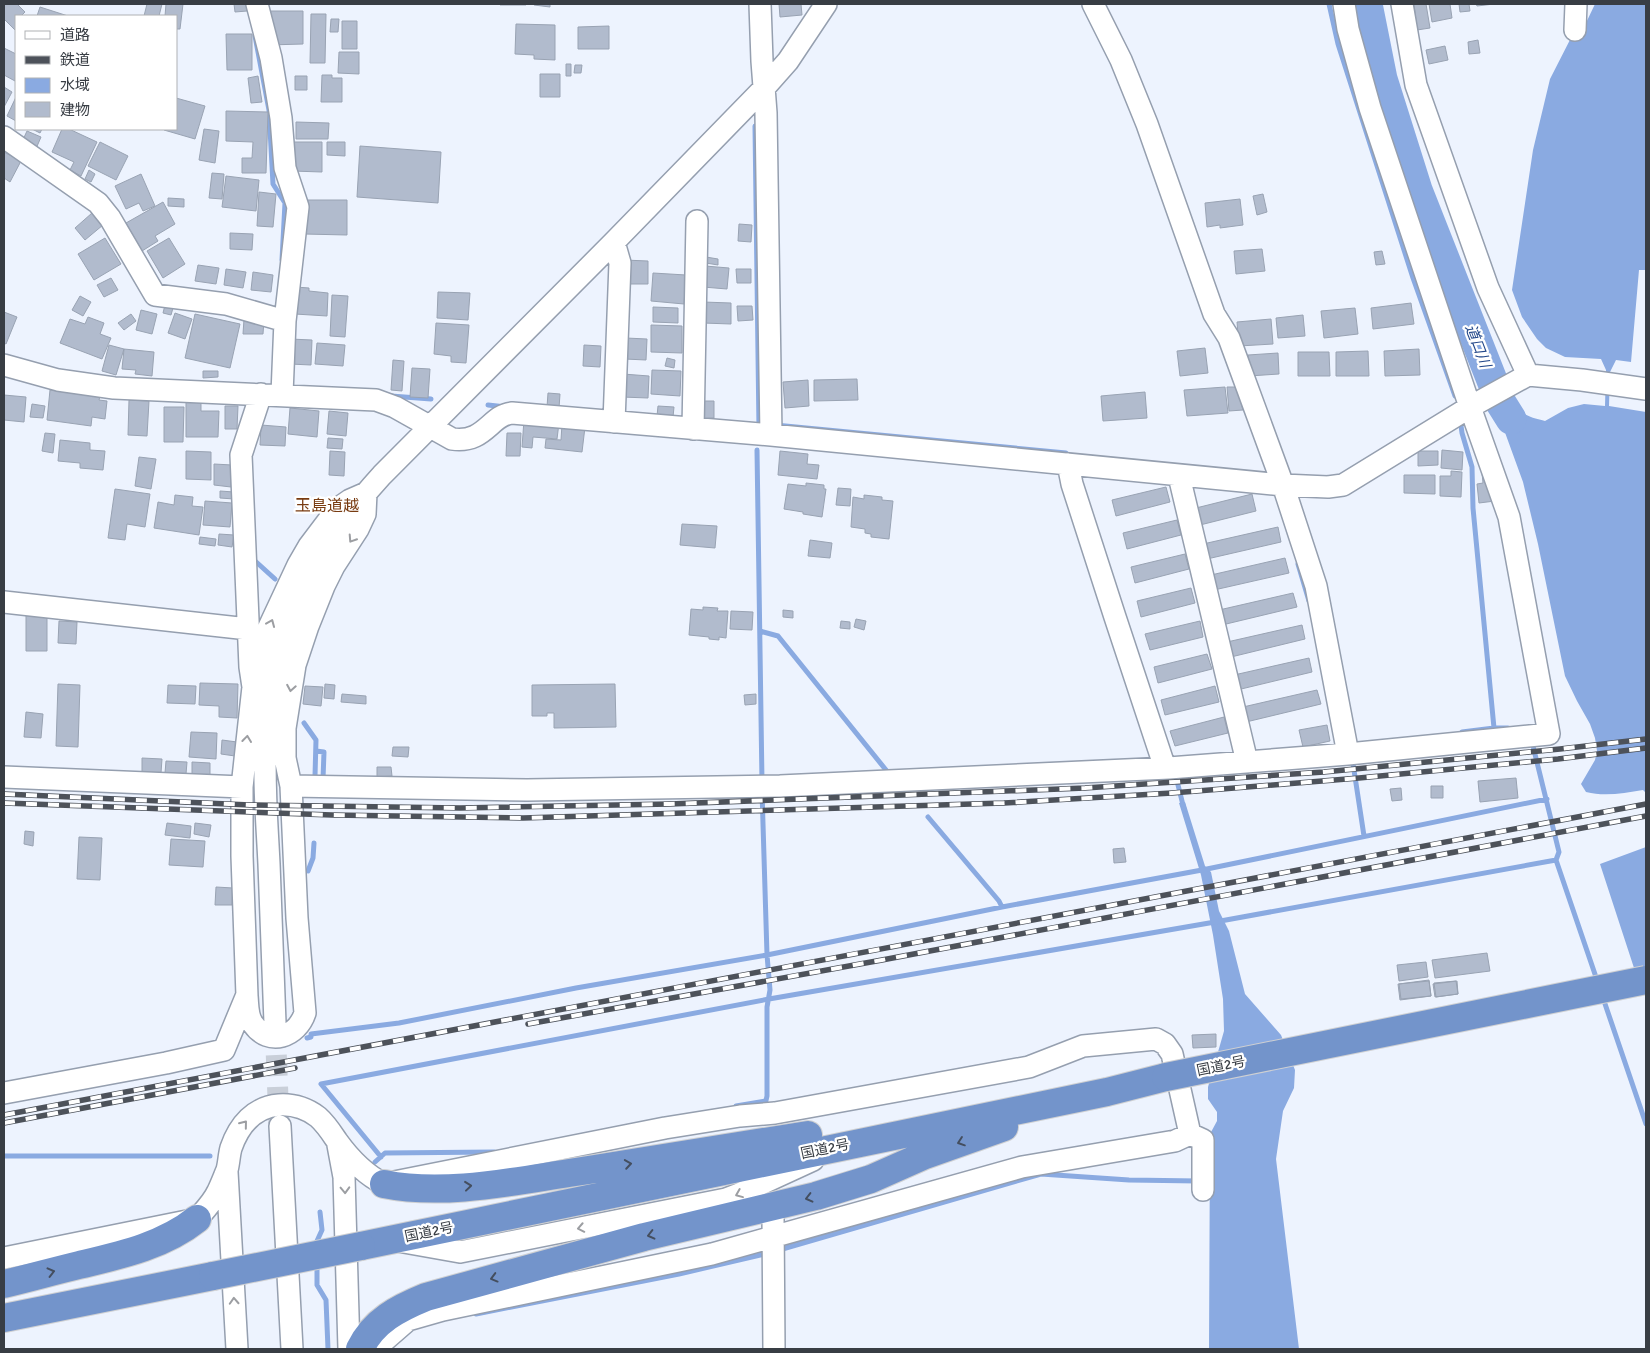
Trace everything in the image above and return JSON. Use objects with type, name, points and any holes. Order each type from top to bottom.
[{"type":"highway","name":"国道2号","points":[[4,1318],[1107,1092],[1166,1077],[1646,980]]},
{"type":"highway","points":[[360,1349],[373,1329],[386,1317],[404,1306],[426,1297],[644,1237],[816,1196],[870,1179],[925,1155],[1107,1092]]},
{"type":"highway","points":[[384,1184],[419,1188],[454,1187],[516,1181],[925,1114],[979,1118]]},
{"type":"highway","points":[[4,1284],[141,1248],[164,1240],[197,1219]]},
{"type":"street","points":[[253,687],[248,629],[241,455],[272,394],[286,321],[298,207],[286,168],[281,118],[271,58],[257,4]]},
{"type":"street","points":[[760,4],[765,87],[771,427]]},
{"type":"street","points":[[275,1023],[266,795],[266,738],[275,675],[282,646],[304,586],[319,559],[366,493],[765,87],[788,61],[826,4]]},
{"type":"street","points":[[1093,4],[1121,60],[1147,124],[1214,314],[1229,338],[1276,484],[1316,586],[1347,749]]},
{"type":"street","points":[[291,786],[527,790],[756,787],[1168,765],[1245,757],[1549,734],[1509,517],[1463,411],[1370,108],[1348,29],[1344,4]]},
{"type":"street","points":[[1402,4],[1416,85],[1522,379]]},
{"type":"street","points":[[1575,30],[1576,4]]},
{"type":"street","points":[[4,137],[98,203],[110,218],[155,295],[226,304],[286,321]]},
{"type":"street","points":[[693,424],[698,221]]},
{"type":"street","points":[[614,242],[620,263],[615,417]]},
{"type":"street","points":[[4,366],[58,380],[114,388],[376,400],[395,407],[452,440],[461,440],[480,435],[508,414],[615,417],[693,424],[771,427],[1179,476],[1328,487],[1343,485],[1463,411],[1522,379],[1582,380],[1637,387]]},
{"type":"street","points":[[1068,464],[1072,484],[1108,598],[1168,765]]},
{"type":"street","points":[[1179,476],[1245,757]]},
{"type":"street","points":[[366,493],[365,514],[324,586],[310,619],[295,665],[285,728],[285,758],[291,786],[297,918],[305,1013],[302,1022],[293,1032],[288,1035],[273,1037],[265,1035],[252,1023],[246,996],[242,787],[253,687],[269,627],[298,565],[337,509],[350,500],[366,493]]},
{"type":"street","points":[[4,602],[248,629]]},
{"type":"street","points":[[4,777],[242,787]]},
{"type":"street","points":[[4,1092],[166,1063],[224,1050],[246,996]]},
{"type":"street","points":[[237,1349],[227,1169],[230,1150],[239,1130],[252,1115],[272,1106],[289,1105],[310,1112],[326,1125],[359,1168],[384,1184],[665,1128],[740,1116],[774,1122],[1029,1067],[1084,1046],[1156,1039],[1165,1044],[1172,1054],[1190,1134]]},
{"type":"street","points":[[280,1126],[292,1349]]},
{"type":"street","points":[[378,1349],[385,1340],[408,1320],[443,1310],[712,1254],[773,1247],[1022,1167],[1175,1141],[1190,1134],[1204,1140],[1203,1183]]},
{"type":"street","points":[[338,1142],[344,1177],[349,1349]]},
{"type":"street","points":[[4,1258],[197,1219],[217,1194],[227,1169]]},
{"type":"street","points":[[773,1217],[774,1349]]},
{"type":"water","points":[[1595,4],[1646,4],[1646,270],[1639,270],[1631,362],[1616,360],[1610,372],[1609,406],[1646,412],[1646,793],[1643,790],[1600,794],[1586,792],[1581,784],[1595,760],[1597,751],[1595,738],[1590,724],[1565,676],[1538,544],[1523,482],[1503,427],[1488,407],[1508,394],[1522,413],[1545,421],[1568,408],[1584,404],[1605,406],[1606,370],[1601,359],[1565,357],[1546,348],[1537,339],[1522,317],[1512,290],[1533,150],[1550,79],[1575,30],[1585,25]]},
{"type":"water","points":[[1185,802],[1205,866],[1211,872],[1219,911],[1229,931],[1245,994],[1281,1035],[1295,1070],[1294,1088],[1283,1111],[1276,1159],[1299,1349],[1209,1349],[1210,1134],[1217,1121],[1217,1112],[1208,1099],[1208,1087],[1224,1031],[1223,999],[1201,875],[1179,803]]},
{"type":"water","points":[[1646,847],[1646,980],[1635,971],[1600,864]]},
{"type":"building","points":[[4,4],[17,4],[25,12],[22,15],[15,15],[15,30],[4,19]]},
{"type":"building","points":[[147,4],[162,4],[159,15],[144,15]]},
{"type":"building","points":[[166,4],[183,4],[180,29],[178,29],[178,15],[165,15]]},
{"type":"building","points":[[234,4],[246,4],[247,11],[235,12]]},
{"type":"building","points":[[526,4],[526,5],[500,5]]},
{"type":"building","points":[[550,4],[550,7],[534,5]]},
{"type":"building","points":[[779,4],[801,4],[802,15],[780,17]]},
{"type":"building","points":[[1414,4],[1426,4],[1430,28],[1417,30]]},
{"type":"building","points":[[1429,4],[1450,4],[1452,18],[1432,22]]},
{"type":"building","points":[[1459,4],[1469,4],[1470,11],[1460,12]]},
{"type":"building","points":[[1476,4],[1494,4],[1477,6]]},
{"type":"building","points":[[40,7],[65,15],[37,15]]},
{"type":"building","points":[[267,11],[303,11],[303,44],[268,45]]},
{"type":"building","points":[[311,14],[326,14],[325,63],[310,63]]},
{"type":"building","points":[[331,19],[339,19],[338,32],[330,32]]},
{"type":"building","points":[[342,21],[357,21],[357,49],[342,49]]},
{"type":"building","points":[[516,24],[555,25],[555,60],[534,59],[534,55],[515,54]]},
{"type":"building","points":[[609,26],[609,49],[578,49],[578,27]]},
{"type":"building","points":[[226,34],[252,34],[252,70],[227,70]]},
{"type":"building","points":[[1478,40],[1480,53],[1469,54],[1468,42]]},
{"type":"building","points":[[1445,46],[1448,60],[1429,64],[1426,50]]},
{"type":"building","points":[[4,48],[15,54],[15,81],[4,75]]},
{"type":"building","points":[[339,52],[359,52],[359,74],[338,73]]},
{"type":"building","points":[[566,64],[571,64],[571,76],[566,76]]},
{"type":"building","points":[[575,65],[582,65],[581,73],[574,73]]},
{"type":"building","points":[[540,74],[560,74],[560,97],[540,97]]},
{"type":"building","points":[[322,75],[342,78],[342,102],[321,102]]},
{"type":"building","points":[[258,76],[262,102],[251,103],[248,78]]},
{"type":"building","points":[[295,76],[307,76],[307,90],[295,90]]},
{"type":"building","points":[[4,87],[12,92],[4,107]]},
{"type":"building","points":[[15,99],[15,120],[7,116]]},
{"type":"building","points":[[178,99],[205,106],[195,139],[164,130],[178,130]]},
{"type":"building","points":[[226,111],[268,112],[266,173],[242,173],[242,158],[252,158],[253,142],[226,141]]},
{"type":"building","points":[[296,122],[329,123],[328,139],[296,139]]},
{"type":"building","points":[[204,129],[219,131],[215,163],[199,160]]},
{"type":"building","points":[[62,130],[71,130],[97,142],[81,176],[70,170],[74,162],[52,152]]},
{"type":"building","points":[[27,131],[41,137],[35,151],[21,144]]},
{"type":"building","points":[[100,142],[128,156],[116,180],[88,166]]},
{"type":"building","points":[[293,142],[322,142],[322,172],[292,171]]},
{"type":"building","points":[[327,142],[345,142],[345,156],[327,155]]},
{"type":"building","points":[[360,146],[441,152],[438,203],[357,197]]},
{"type":"building","points":[[4,152],[21,161],[10,182],[4,178]]},
{"type":"building","points":[[89,170],[95,174],[91,182],[85,179]]},
{"type":"building","points":[[212,173],[224,174],[222,199],[209,198]]},
{"type":"building","points":[[141,174],[155,206],[143,211],[139,203],[126,209],[115,186]]},
{"type":"building","points":[[226,176],[259,180],[256,211],[222,207]]},
{"type":"building","points":[[259,192],[276,194],[273,227],[257,226]]},
{"type":"building","points":[[1263,194],[1267,212],[1257,215],[1253,196]]},
{"type":"building","points":[[168,198],[184,199],[184,207],[168,206]]},
{"type":"building","points":[[1240,199],[1243,225],[1220,228],[1220,225],[1207,227],[1205,203]]},
{"type":"building","points":[[304,200],[347,200],[347,235],[304,234]]},
{"type":"building","points":[[163,202],[175,224],[155,236],[158,241],[142,251],[126,223]]},
{"type":"building","points":[[92,213],[103,225],[85,240],[75,228]]},
{"type":"building","points":[[739,224],[752,225],[751,242],[738,241]]},
{"type":"building","points":[[230,233],[253,234],[252,250],[230,249]]},
{"type":"building","points":[[105,238],[121,264],[94,280],[78,254]]},
{"type":"building","points":[[169,238],[185,264],[163,278],[147,251]]},
{"type":"building","points":[[1262,249],[1265,271],[1236,274],[1234,251]]},
{"type":"building","points":[[1382,251],[1385,264],[1376,265],[1374,252]]},
{"type":"building","points":[[706,257],[718,259],[718,265],[706,263]]},
{"type":"building","points":[[624,260],[648,261],[648,284],[624,284]]},
{"type":"building","points":[[198,265],[219,268],[216,284],[195,281]]},
{"type":"building","points":[[705,266],[729,268],[727,289],[703,287]]},
{"type":"building","points":[[226,269],[246,272],[243,288],[224,285]]},
{"type":"building","points":[[736,269],[751,269],[751,283],[737,283]]},
{"type":"building","points":[[253,272],[273,275],[271,292],[251,290]]},
{"type":"building","points":[[653,273],[686,275],[684,304],[651,301]]},
{"type":"building","points":[[111,278],[118,290],[104,297],[97,285]]},
{"type":"building","points":[[296,287],[309,288],[309,291],[328,293],[327,316],[295,314]]},
{"type":"building","points":[[438,292],[470,293],[468,320],[437,318]]},
{"type":"building","points":[[332,295],[348,296],[345,337],[330,336]]},
{"type":"building","points":[[80,296],[91,302],[83,316],[72,310]]},
{"type":"building","points":[[703,302],[731,303],[731,324],[703,323]]},
{"type":"building","points":[[1411,303],[1414,324],[1373,329],[1371,308]]},
{"type":"building","points":[[165,305],[173,308],[171,315],[163,313]]},
{"type":"building","points":[[737,306],[752,306],[753,320],[738,321]]},
{"type":"building","points":[[653,307],[678,308],[678,323],[653,322]]},
{"type":"building","points":[[1355,308],[1358,334],[1324,338],[1321,311]]},
{"type":"building","points":[[141,310],[157,314],[152,334],[136,330]]},
{"type":"building","points":[[4,312],[17,317],[6,344],[4,343]]},
{"type":"building","points":[[175,313],[192,319],[185,339],[168,333]]},
{"type":"building","points":[[131,314],[136,321],[124,330],[118,323]]},
{"type":"building","points":[[195,314],[240,324],[230,368],[185,358]]},
{"type":"building","points":[[1303,315],[1305,336],[1278,338],[1276,318]]},
{"type":"building","points":[[88,317],[104,323],[100,334],[111,338],[102,359],[60,343],[70,319],[85,324]]},
{"type":"building","points":[[244,319],[264,320],[263,334],[243,334]]},
{"type":"building","points":[[1271,319],[1273,344],[1239,346],[1237,322]]},
{"type":"building","points":[[436,323],[469,325],[466,363],[451,362],[451,356],[434,354]]},
{"type":"building","points":[[651,325],[682,326],[682,353],[651,352]]},
{"type":"building","points":[[626,338],[647,339],[646,360],[625,359]]},
{"type":"building","points":[[290,339],[312,340],[311,365],[290,364]]},
{"type":"building","points":[[317,343],[345,345],[343,366],[315,364]]},
{"type":"building","points":[[109,345],[124,349],[116,375],[102,371]]},
{"type":"building","points":[[584,345],[601,346],[600,367],[583,366]]},
{"type":"building","points":[[1205,348],[1208,373],[1180,376],[1177,351]]},
{"type":"building","points":[[124,349],[154,352],[152,376],[135,374],[136,370],[122,369]]},
{"type":"building","points":[[1419,349],[1420,375],[1385,376],[1384,351]]},
{"type":"building","points":[[1368,351],[1369,376],[1336,376],[1336,352]]},
{"type":"building","points":[[1298,352],[1329,352],[1330,376],[1298,376]]},
{"type":"building","points":[[1278,353],[1279,374],[1249,376],[1248,355]]},
{"type":"building","points":[[667,358],[675,360],[674,368],[665,366]]},
{"type":"building","points":[[393,360],[404,361],[402,391],[391,390]]},
{"type":"building","points":[[412,368],[430,369],[428,398],[410,397]]},
{"type":"building","points":[[652,370],[681,371],[680,396],[651,394]]},
{"type":"building","points":[[203,371],[218,371],[218,377],[203,378]]},
{"type":"building","points":[[623,374],[649,376],[648,398],[622,397]]},
{"type":"building","points":[[857,379],[858,400],[814,401],[814,380]]},
{"type":"building","points":[[808,380],[809,406],[785,408],[783,382]]},
{"type":"building","points":[[1225,387],[1228,413],[1187,416],[1184,390]]},
{"type":"building","points":[[1227,387],[1237,387],[1243,410],[1229,411]]},
{"type":"building","points":[[50,390],[100,396],[99,400],[107,401],[105,419],[92,417],[91,426],[47,420]]},
{"type":"building","points":[[1145,392],[1147,418],[1103,421],[1101,396]]},
{"type":"building","points":[[548,393],[560,394],[559,408],[547,407]]},
{"type":"building","points":[[4,395],[26,397],[24,422],[4,420]]},
{"type":"building","points":[[129,400],[149,401],[147,436],[128,435]]},
{"type":"building","points":[[699,401],[714,401],[714,418],[699,418]]},
{"type":"building","points":[[186,402],[201,402],[201,411],[219,411],[218,437],[186,437]]},
{"type":"building","points":[[32,404],[45,406],[43,418],[30,417]]},
{"type":"building","points":[[225,406],[238,406],[237,429],[225,429]]},
{"type":"building","points":[[658,406],[674,407],[673,417],[657,416]]},
{"type":"building","points":[[164,407],[184,407],[183,442],[164,442]]},
{"type":"building","points":[[290,408],[319,411],[317,437],[288,434]]},
{"type":"building","points":[[329,411],[348,413],[346,436],[327,434]]},
{"type":"building","points":[[524,420],[559,423],[557,439],[533,437],[532,448],[522,447]]},
{"type":"building","points":[[562,424],[585,427],[582,452],[545,448],[546,439],[561,440]]},
{"type":"building","points":[[261,425],[286,427],[285,446],[260,445]]},
{"type":"building","points":[[45,433],[55,434],[53,453],[42,451]]},
{"type":"building","points":[[507,433],[521,433],[520,456],[506,456]]},
{"type":"building","points":[[328,438],[343,439],[342,449],[327,448]]},
{"type":"building","points":[[60,440],[90,443],[90,450],[105,451],[103,470],[80,468],[80,463],[58,461]]},
{"type":"building","points":[[1442,450],[1463,452],[1462,470],[1441,468]]},
{"type":"building","points":[[186,451],[211,452],[211,480],[186,479]]},
{"type":"building","points":[[330,451],[345,452],[344,476],[329,475]]},
{"type":"building","points":[[780,451],[808,454],[807,464],[819,465],[817,479],[778,475]]},
{"type":"building","points":[[1418,451],[1438,451],[1438,465],[1418,466]]},
{"type":"building","points":[[139,457],[156,459],[151,489],[135,486]]},
{"type":"building","points":[[214,464],[232,465],[231,487],[214,485]]},
{"type":"building","points":[[1451,471],[1462,472],[1461,497],[1440,496],[1440,476],[1451,476]]},
{"type":"building","points":[[1491,471],[1495,501],[1479,503],[1477,484],[1483,483],[1482,473]]},
{"type":"building","points":[[1404,475],[1435,475],[1435,494],[1404,493]]},
{"type":"building","points":[[806,483],[824,485],[824,489],[826,489],[822,517],[784,509],[788,484],[806,486]]},
{"type":"building","points":[[1166,487],[1170,502],[1116,516],[1112,500]]},
{"type":"building","points":[[838,488],[851,489],[850,506],[836,505]]},
{"type":"building","points":[[115,489],[150,494],[145,527],[127,524],[125,540],[108,538]]},
{"type":"building","points":[[220,491],[234,492],[234,499],[220,498]]},
{"type":"building","points":[[1252,494],[1256,511],[1200,525],[1196,508]]},
{"type":"building","points":[[175,495],[193,497],[192,506],[203,507],[199,535],[154,528],[158,502],[174,505]]},
{"type":"building","points":[[864,495],[882,497],[882,500],[893,501],[889,539],[871,537],[871,534],[865,533],[865,529],[851,527],[853,497],[864,499]]},
{"type":"building","points":[[205,501],[232,503],[230,527],[203,525]]},
{"type":"building","points":[[1177,520],[1181,535],[1127,549],[1123,533]]},
{"type":"building","points":[[682,524],[717,526],[715,548],[680,545]]},
{"type":"building","points":[[1278,527],[1281,542],[1207,559],[1203,544]]},
{"type":"building","points":[[219,534],[234,535],[232,547],[218,545]]},
{"type":"building","points":[[200,537],[216,539],[215,546],[199,544]]},
{"type":"building","points":[[810,540],[832,543],[830,558],[808,556]]},
{"type":"building","points":[[1185,554],[1189,569],[1135,583],[1131,567]]},
{"type":"building","points":[[1285,558],[1289,573],[1214,590],[1211,575]]},
{"type":"building","points":[[1191,588],[1195,603],[1141,617],[1137,601]]},
{"type":"building","points":[[1293,593],[1297,607],[1222,625],[1219,610]]},
{"type":"building","points":[[703,607],[718,608],[717,611],[728,611],[726,638],[719,637],[719,640],[689,635],[691,609],[703,610]]},
{"type":"building","points":[[783,610],[793,611],[793,618],[783,617]]},
{"type":"building","points":[[731,611],[753,612],[752,630],[730,629]]},
{"type":"building","points":[[26,612],[39,612],[39,617],[47,617],[47,651],[26,651]]},
{"type":"building","points":[[856,619],[866,621],[864,630],[854,627]]},
{"type":"building","points":[[59,621],[77,622],[76,644],[58,643]]},
{"type":"building","points":[[841,621],[850,622],[850,629],[840,628]]},
{"type":"building","points":[[1200,621],[1203,637],[1150,650],[1145,634]]},
{"type":"building","points":[[1302,625],[1305,639],[1231,657],[1227,642]]},
{"type":"building","points":[[1207,654],[1212,669],[1158,683],[1154,667]]},
{"type":"building","points":[[1309,658],[1312,672],[1237,690],[1234,675]]},
{"type":"building","points":[[200,683],[238,684],[237,718],[219,717],[219,706],[199,705]]},
{"type":"building","points":[[58,684],[80,685],[78,747],[56,746]]},
{"type":"building","points":[[325,684],[335,685],[334,699],[324,698]]},
{"type":"building","points":[[615,684],[616,727],[554,728],[554,713],[547,713],[547,716],[532,716],[532,685]]},
{"type":"building","points":[[168,685],[196,686],[195,704],[167,703]]},
{"type":"building","points":[[305,686],[323,687],[321,706],[303,704]]},
{"type":"building","points":[[1215,686],[1219,702],[1165,715],[1161,700]]},
{"type":"building","points":[[1317,690],[1321,704],[1246,722],[1243,707]]},
{"type":"building","points":[[342,694],[366,696],[366,704],[341,702]]},
{"type":"building","points":[[756,694],[756,704],[745,705],[744,695]]},
{"type":"building","points":[[26,712],[43,714],[41,738],[24,737]]},
{"type":"building","points":[[1224,717],[1228,733],[1175,746],[1170,731]]},
{"type":"building","points":[[1327,725],[1330,741],[1303,747],[1299,730]]},
{"type":"building","points":[[191,732],[217,733],[216,759],[189,757]]},
{"type":"building","points":[[222,740],[237,742],[235,756],[221,754]]},
{"type":"building","points":[[393,747],[409,747],[408,757],[392,756]]},
{"type":"building","points":[[142,758],[162,759],[161,773],[142,773]]},
{"type":"building","points":[[166,761],[187,762],[186,774],[165,773]]},
{"type":"building","points":[[192,762],[210,763],[210,778],[192,777]]},
{"type":"building","points":[[377,767],[391,767],[392,776],[377,777]]},
{"type":"building","points":[[1516,778],[1518,798],[1480,802],[1478,781]]},
{"type":"building","points":[[1431,786],[1443,786],[1443,798],[1431,798]]},
{"type":"building","points":[[1401,788],[1402,800],[1392,801],[1390,789]]},
{"type":"building","points":[[167,823],[191,826],[190,838],[165,835]]},
{"type":"building","points":[[195,823],[211,825],[209,837],[194,834]]},
{"type":"building","points":[[25,831],[34,832],[33,846],[24,844]]},
{"type":"building","points":[[79,837],[102,838],[100,880],[77,879]]},
{"type":"building","points":[[171,839],[205,841],[203,867],[169,865]]},
{"type":"building","points":[[1124,848],[1126,862],[1114,863],[1113,849]]},
{"type":"building","points":[[216,887],[233,888],[232,905],[215,905]]},
{"type":"building","points":[[1487,953],[1490,971],[1435,978],[1432,960]]},
{"type":"building","points":[[1426,962],[1428,977],[1399,981],[1397,965]]},
{"type":"building","points":[[1429,980],[1431,996],[1401,999],[1399,984]]},
{"type":"building","points":[[1429,981],[1431,996],[1400,1000],[1398,984]]},
{"type":"building","points":[[1456,981],[1458,994],[1436,997],[1434,983]]},
{"type":"building","points":[[1457,981],[1458,994],[1435,997],[1433,984]]},
{"type":"building","points":[[1216,1034],[1216,1047],[1193,1048],[1192,1035]]},
{"type":"waterway","points":[[1329,4],[1338,44],[1413,278],[1455,396]]},
{"type":"waterway","name":"道口川","points":[[1367,4],[1382,79],[1417,190],[1501,403],[1511,419]]},
{"type":"waterway","points":[[255,36],[269,110],[273,184],[285,203],[282,260]]},
{"type":"waterway","points":[[755,126],[759,429]]},
{"type":"waterway","points":[[391,396],[431,399]]},
{"type":"waterway","points":[[488,405],[506,407]]},
{"type":"waterway","points":[[1460,418],[1462,433],[1472,467],[1473,508],[1494,728],[1508,728]]},
{"type":"waterway","points":[[775,425],[1066,453],[1068,457]]},
{"type":"waterway","points":[[757,450],[762,782]]},
{"type":"waterway","points":[[254,557],[254,560],[275,579]]},
{"type":"waterway","points":[[1298,564],[1309,601]]},
{"type":"waterway","points":[[760,631],[778,636],[890,775]]},
{"type":"waterway","points":[[304,723],[316,740],[315,776]]},
{"type":"waterway","points":[[1462,732],[1494,728]]},
{"type":"waterway","points":[[1532,742],[1559,852],[1556,860],[1598,983]]},
{"type":"waterway","points":[[316,751],[324,752],[323,779],[326,780]]},
{"type":"waterway","points":[[1352,757],[1364,836]]},
{"type":"waterway","points":[[1175,773],[1184,809]]},
{"type":"waterway","points":[[762,791],[767,955],[770,990],[767,1007],[767,1096],[765,1105]]},
{"type":"waterway","points":[[307,1038],[311,1037],[311,1034],[399,1023],[576,988],[767,955],[1002,907],[1202,870],[1547,799]]},
{"type":"waterway","points":[[928,817],[1002,907]]},
{"type":"waterway","points":[[308,871],[313,858],[314,843]]},
{"type":"waterway","points":[[381,1157],[321,1084],[769,999],[1215,922],[1556,860]]},
{"type":"waterway","points":[[1603,998],[1646,1124]]},
{"type":"waterway","points":[[736,1106],[765,1101]]},
{"type":"waterway","points":[[375,1162],[385,1153],[494,1152]]},
{"type":"waterway","points":[[4,1156],[210,1156]]},
{"type":"waterway","points":[[779,1250],[1041,1174],[1129,1180],[1198,1181]]},
{"type":"waterway","points":[[317,1248],[317,1241],[322,1230],[320,1212]]},
{"type":"waterway","points":[[476,1314],[679,1274],[769,1253]]},
{"type":"waterway","points":[[317,1264],[317,1285],[326,1300],[328,1349]]},
{"type":"tunnel","points":[[275,1023],[279,1123]]},
{"type":"railway","points":[[4,794],[250,805],[460,808],[670,804],[1085,788],[1324,772],[1646,739]]},
{"type":"railway","points":[[4,803],[332,815],[523,818],[1004,803],[1172,793],[1359,778],[1558,759],[1646,748]]},
{"type":"railway","points":[[4,1115],[1646,804]]},
{"type":"railway","points":[[528,1024],[882,960],[1646,816]]},
{"type":"railway","points":[[4,1123],[295,1068]]},
{"type":"district","name":"玉島道越","points":[[327,506]]}]
